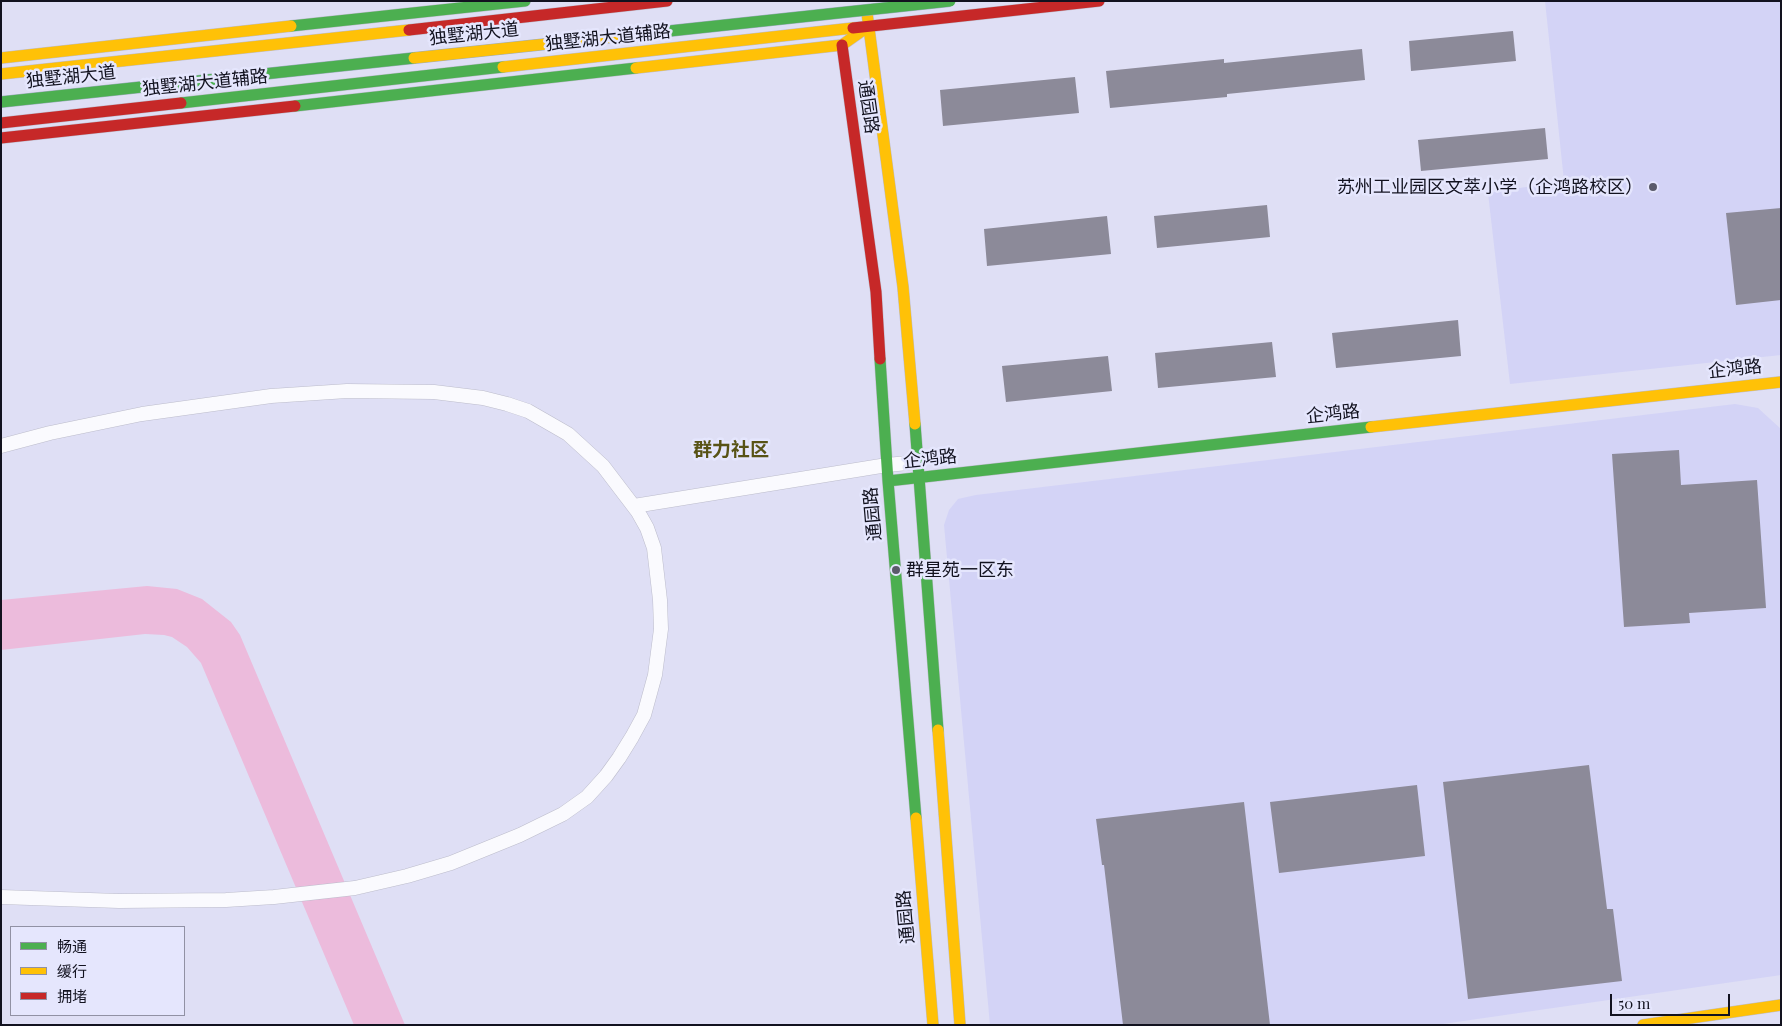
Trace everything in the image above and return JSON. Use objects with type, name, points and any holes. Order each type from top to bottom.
[{"type":"main road","points":[[1,58],[525,1]]},
{"type":"main road","name":"独墅湖大道","points":[[1,74],[668,1]]},
{"type":"main road","points":[[514,66],[553,35],[854,1]]},
{"type":"main road","name":"通园路","points":[[866,1],[903,288],[920,478],[960,1025]]},
{"type":"main road","name":"独墅湖大道","points":[[1,102],[950,1]]},
{"type":"main road","name":"独墅湖大道辅路","points":[[1,123],[1099,1]]},
{"type":"main road","name":"通园路","points":[[835,2],[876,292],[888,481],[933,1025]]},
{"type":"main road","points":[[1,138],[842,45],[869,26]]},
{"type":"main road","points":[[559,77],[597,56]]},
{"type":"main road","name":"企鸿路","points":[[888,481],[1781,382]]},
{"type":"main road","points":[[1643,1025],[1781,1005]]},
{"type":"street","points":[[1,446],[50,433],[142,414],[271,396],[347,391],[409,392],[465,395],[483,398],[528,411],[568,434],[603,466],[634,506],[647,528],[654,548],[660,600],[661,629],[660,649],[655,676],[644,715],[606,776],[587,797],[563,814],[520,835],[451,863],[399,878],[354,888],[226,900],[48,900],[1,897]]},
{"type":"street","points":[[634,506],[887,465],[918,462]]},
{"type":"shaded area","name":"苏州工业园区文萃小学（企鸿路校区）","points":[[1545,1],[1781,1],[1781,355],[1510,384],[1488,193],[1564,181]]},
{"type":"shaded area","points":[[1735,404],[1758,408],[1781,429],[1781,975],[1436,1025],[990,1025],[944,525],[949,510],[958,499],[976,495]]},
{"type":"shaded area","points":[[147,586],[177,589],[202,599],[231,622],[240,635],[405,1025],[354,1025],[201,663],[187,647],[172,637],[145,634],[1,650],[1,600]]},
{"type":"building","points":[[1513,31],[1516,61],[1411,71],[1409,41]]},
{"type":"building","points":[[1362,49],[1365,80],[1227,94],[1227,97],[1110,108],[1106,71],[1224,59],[1224,63]]},
{"type":"building","points":[[1075,77],[1079,113],[943,126],[940,90]]},
{"type":"building","points":[[1545,128],[1548,159],[1421,171],[1418,140]]},
{"type":"building","points":[[1267,205],[1270,237],[1157,248],[1154,216]]},
{"type":"building","points":[[1781,208],[1781,300],[1736,305],[1726,213]]},
{"type":"building","points":[[1107,216],[1111,254],[987,266],[984,229]]},
{"type":"building","points":[[1458,320],[1461,356],[1336,368],[1332,333]]},
{"type":"building","points":[[1272,342],[1276,377],[1158,388],[1155,353]]},
{"type":"building","points":[[1108,356],[1112,391],[1006,402],[1002,366]]},
{"type":"building","points":[[1679,450],[1681,485],[1757,480],[1766,608],[1689,613],[1690,623],[1624,627],[1612,454]]},
{"type":"building","points":[[1589,765],[1607,909],[1613,909],[1622,981],[1468,999],[1443,782]]},
{"type":"building","points":[[1417,785],[1425,856],[1279,873],[1270,802]]},
{"type":"building","points":[[1244,802],[1270,1025],[1123,1025],[1104,865],[1102,865],[1096,819]]},
{"type":"traffic: fast","points":[[291,26],[525,1]]},
{"type":"traffic: fast","points":[[632,35],[950,1]]},
{"type":"traffic: fast","points":[[1,102],[414,58]]},
{"type":"traffic: fast","points":[[181,103],[503,67]]},
{"type":"traffic: fast","points":[[295,106],[636,68]]},
{"type":"traffic: fast","points":[[880,359],[888,481],[916,818]]},
{"type":"traffic: fast","points":[[915,424],[938,730]]},
{"type":"traffic: fast","points":[[888,481],[1371,427]]},
{"type":"traffic: slow","points":[[867,13],[903,287],[915,424]]},
{"type":"traffic: slow","points":[[1,58],[291,26]]},
{"type":"traffic: slow","points":[[636,68],[842,45],[869,26]]},
{"type":"traffic: slow","points":[[503,67],[853,28]]},
{"type":"traffic: slow","points":[[1,74],[409,30]]},
{"type":"traffic: slow","points":[[414,58],[632,35]]},
{"type":"traffic: slow","points":[[1371,427],[1781,382]]},
{"type":"traffic: slow","points":[[938,730],[960,1025]]},
{"type":"traffic: slow","points":[[916,818],[933,1025]]},
{"type":"traffic: slow","points":[[1643,1025],[1781,1005]]},
{"type":"traffic: jam","points":[[409,30],[667,1]]},
{"type":"traffic: jam","points":[[853,28],[1099,1]]},
{"type":"traffic: jam","points":[[842,45],[876,292],[880,359]]},
{"type":"traffic: jam","points":[[1,123],[181,103]]},
{"type":"traffic: jam","points":[[1,138],[295,106]]},
{"type":"place","name":"苏州工业园区文萃小学（企鸿路校区）","points":[[1653,187]]},
{"type":"place","name":"群星苑一区东","points":[[896,570]]},
{"type":"district","name":"群力社区","points":[[731,450]]}]
